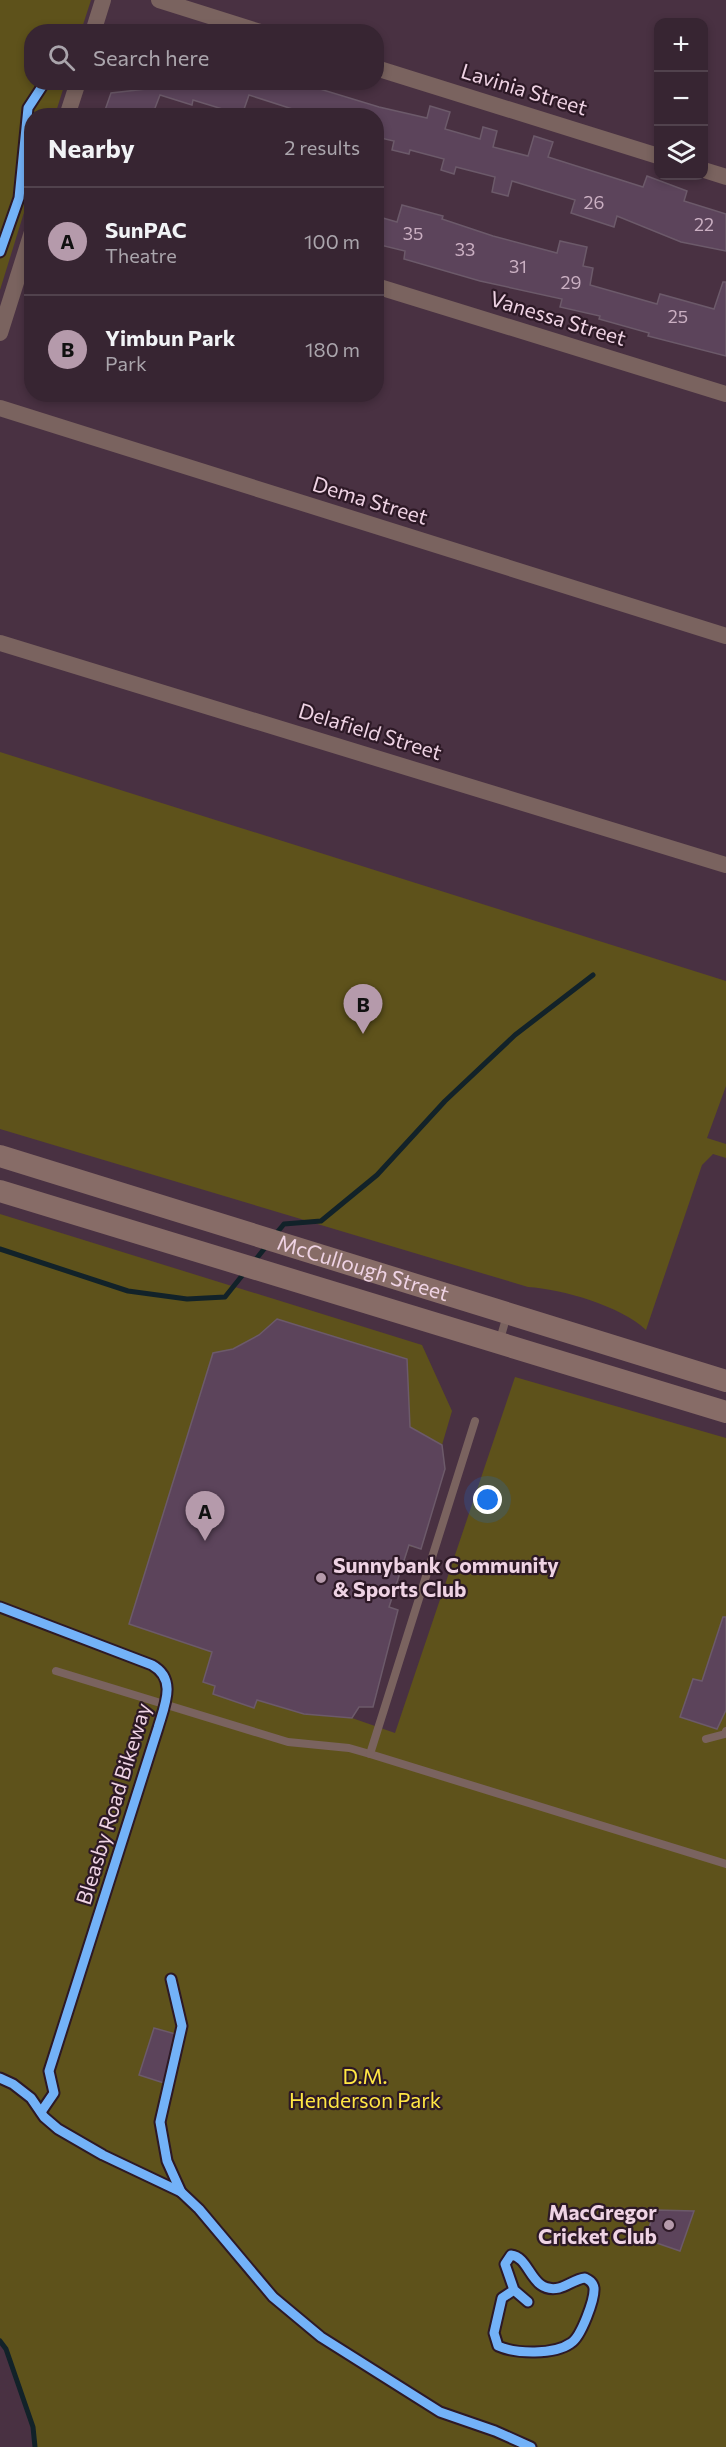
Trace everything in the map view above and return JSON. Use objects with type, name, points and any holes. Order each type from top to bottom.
[{"type":"main road","name":"McCullough Street","points":[[0,1156],[726,1382]]},
{"type":"main road","name":"McCullough Street","points":[[0,1191],[726,1412]]},
{"type":"street","points":[[96,24],[103,0]]},
{"type":"street","points":[[159,0],[235,24]]},
{"type":"street","name":"Lavinia Street","points":[[384,70],[654,155]]},
{"type":"street","points":[[70,108],[75,90]]},
{"type":"street","points":[[708,171],[726,177]]},
{"type":"street","points":[[0,333],[24,257]]},
{"type":"street","name":"Vanessa Street","points":[[384,288],[726,394]]},
{"type":"street","name":"Dema Street","points":[[0,408],[726,636]]},
{"type":"street","name":"Delafield Street","points":[[0,643],[726,865]]},
{"type":"lane","points":[[499,1343],[507,1314]]},
{"type":"lane","points":[[370,1754],[475,1421]]},
{"type":"lane","points":[[56,1671],[288,1742],[349,1748],[370,1754],[726,1864]]},
{"type":"lane","points":[[706,1739],[725,1734],[726,1731]]},
{"type":"green space","points":[[0,0],[91,0],[83,24],[24,24],[24,90],[63,90],[57,108],[24,108],[24,213],[0,290]]},
{"type":"green space","points":[[0,752],[726,981],[726,1086],[707,1138],[726,1144],[726,1158],[713,1154],[702,1165],[646,1330],[622,1313],[574,1295],[528,1287],[0,1129]]},
{"type":"green space","name":"D.M. Henderson Park","points":[[0,1214],[422,1345],[452,1411],[442,1445],[445,1469],[421,1549],[409,1546],[389,1607],[397,1610],[373,1707],[359,1707],[352,1718],[395,1733],[515,1377],[726,1438],[726,2447],[35,2447],[33,2427],[6,2349],[0,2341]]},
{"type":"building","points":[[138,90],[323,90],[383,108],[289,108],[249,95],[244,108],[219,108],[193,100],[192,105],[160,95],[155,108],[106,108],[111,93]]},
{"type":"building","points":[[430,106],[450,112],[445,129],[480,139],[483,127],[497,131],[493,147],[528,156],[534,136],[553,142],[548,157],[643,187],[647,176],[687,191],[684,201],[726,214],[726,251],[681,242],[617,216],[614,227],[571,213],[575,200],[512,181],[508,196],[492,192],[495,177],[456,167],[454,174],[441,170],[444,159],[410,150],[409,154],[392,150],[394,141],[384,139],[384,108],[427,118]]},
{"type":"building","points":[[402,205],[443,216],[442,219],[493,236],[557,253],[560,241],[587,247],[583,266],[593,268],[590,285],[657,304],[660,294],[714,309],[723,282],[726,282],[726,356],[648,336],[649,333],[599,319],[600,316],[560,307],[562,299],[480,281],[404,259],[405,251],[384,246],[384,218],[397,222]]},
{"type":"building","points":[[277,1319],[407,1359],[410,1427],[442,1445],[445,1469],[421,1549],[409,1545],[389,1607],[398,1610],[373,1707],[359,1707],[352,1718],[304,1714],[257,1700],[254,1708],[213,1694],[215,1686],[203,1682],[212,1652],[129,1624],[213,1353],[233,1349],[259,1335]]},
{"type":"building","points":[[723,1617],[726,1617],[726,1710],[717,1729],[680,1717],[693,1679],[702,1681]]},
{"type":"building","points":[[154,2028],[179,2035],[164,2083],[139,2075]]},
{"type":"building","name":"MacGregor Cricket Club","points":[[655,2210],[694,2211],[680,2251],[645,2239]]},
{"type":"waterway","points":[[275,1235],[284,1224],[321,1221],[377,1175],[445,1101],[515,1035],[593,975]]},
{"type":"waterway","points":[[253,1263],[268,1244]]},
{"type":"waterway","points":[[0,1249],[128,1291],[187,1299],[225,1297],[245,1272]]},
{"type":"waterway","points":[[0,2341],[6,2349],[33,2427],[35,2447]]},
{"type":"cycle path","points":[[28,108],[40,90]]},
{"type":"cycle path","points":[[0,252],[19,198],[24,148]]},
{"type":"cycle path","name":"Bleasby Road Bikeway","points":[[0,1607],[152,1665],[160,1671],[167,1685],[164,1710],[49,2071],[54,2093],[41,2112]]},
{"type":"cycle path","points":[[171,1979],[182,2026],[160,2122],[167,2161],[181,2192]]},
{"type":"cycle path","points":[[0,2078],[13,2084],[31,2098],[44,2117],[58,2129],[103,2155],[181,2192],[199,2209],[273,2297],[321,2337],[440,2412],[495,2431],[531,2447]]},
{"type":"cycle path","points":[[514,2290],[502,2298],[494,2333],[498,2346],[515,2351],[535,2352],[555,2350],[575,2339],[587,2317],[594,2288],[592,2283],[585,2278],[559,2288],[542,2286],[523,2262],[511,2255],[505,2264],[514,2290],[528,2302]]},
{"type":"place","name":"Yimbun Park","points":[[363,1034]]},
{"type":"place","name":"SunPAC","points":[[205,1541]]},
{"type":"place","name":"Sunnybank Community & Sports Club","points":[[321,1578]]},
{"type":"place","name":"MacGregor Cricket Club","points":[[669,2225]]}]
